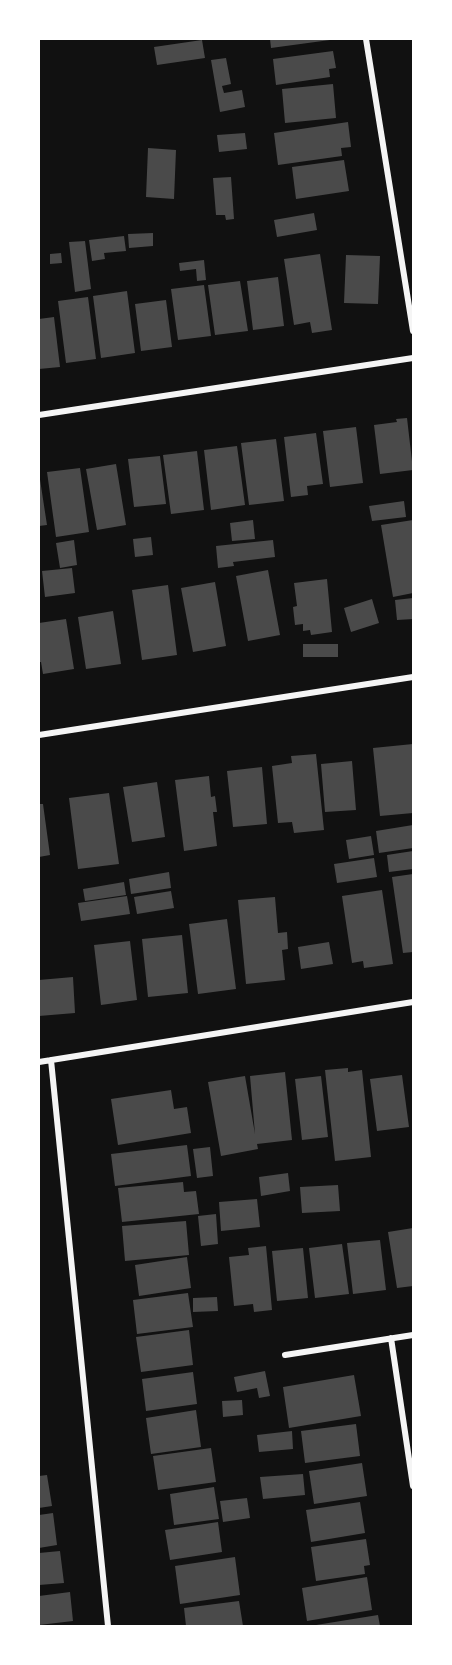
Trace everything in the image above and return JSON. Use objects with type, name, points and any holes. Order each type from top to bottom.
[{"type":"street","points":[[366,39],[413,330]]},
{"type":"street","points":[[39,415],[413,358]]},
{"type":"street","points":[[39,735],[413,677]]},
{"type":"street","points":[[39,1062],[413,1002]]},
{"type":"street","points":[[51,1060],[108,1626]]},
{"type":"street","points":[[285,1355],[413,1335]]},
{"type":"street","points":[[391,1338],[413,1486]]},
{"type":"building","points":[[270,39],[330,39],[330,40],[271,48]]},
{"type":"building","points":[[202,40],[205,58],[157,65],[154,47]]},
{"type":"building","points":[[333,51],[336,68],[329,69],[330,77],[276,85],[273,59]]},
{"type":"building","points":[[226,58],[231,84],[222,86],[224,93],[242,90],[245,107],[220,112],[211,60]]},
{"type":"building","points":[[333,84],[336,118],[285,123],[282,89]]},
{"type":"building","points":[[348,122],[351,147],[341,148],[342,156],[278,165],[274,133]]},
{"type":"building","points":[[245,133],[247,149],[219,152],[217,135]]},
{"type":"building","points":[[148,148],[176,150],[174,199],[146,197]]},
{"type":"building","points":[[344,160],[349,191],[296,199],[292,167]]},
{"type":"building","points":[[231,177],[234,219],[226,220],[225,215],[216,215],[213,178]]},
{"type":"building","points":[[314,213],[317,230],[277,237],[274,220]]},
{"type":"building","points":[[153,233],[153,246],[129,248],[128,234]]},
{"type":"building","points":[[124,236],[126,251],[104,253],[105,259],[92,261],[89,240]]},
{"type":"building","points":[[85,241],[91,289],[75,292],[69,242]]},
{"type":"building","points":[[61,253],[62,263],[50,264],[50,254]]},
{"type":"building","points":[[320,254],[332,330],[312,333],[310,322],[294,325],[284,259]]},
{"type":"building","points":[[346,255],[380,256],[378,304],[344,303]]},
{"type":"building","points":[[204,260],[206,280],[197,281],[196,269],[180,271],[179,263]]},
{"type":"building","points":[[278,277],[284,326],[253,330],[247,281]]},
{"type":"building","points":[[240,281],[248,331],[215,335],[208,285]]},
{"type":"building","points":[[204,285],[211,336],[178,340],[171,289]]},
{"type":"building","points":[[127,291],[135,353],[101,358],[93,296]]},
{"type":"building","points":[[88,297],[96,359],[66,363],[58,301]]},
{"type":"building","points":[[166,300],[172,347],[141,351],[135,304]]},
{"type":"building","points":[[54,317],[60,367],[39,369],[39,319]]},
{"type":"building","points":[[407,418],[413,470],[380,474],[374,425],[397,422],[396,419]]},
{"type":"building","points":[[356,427],[363,483],[330,487],[323,431]]},
{"type":"building","points":[[316,433],[323,484],[307,486],[308,495],[291,497],[284,437]]},
{"type":"building","points":[[276,439],[284,501],[249,505],[241,443]]},
{"type":"building","points":[[237,446],[245,505],[211,510],[204,450]]},
{"type":"building","points":[[197,451],[204,510],[171,514],[163,455]]},
{"type":"building","points":[[160,456],[166,504],[134,507],[128,459]]},
{"type":"building","points":[[116,464],[126,525],[97,530],[86,469]]},
{"type":"building","points":[[80,468],[89,532],[56,537],[47,472]]},
{"type":"building","points":[[39,473],[47,525],[39,526]]},
{"type":"building","points":[[404,501],[406,517],[372,521],[369,506]]},
{"type":"building","points":[[253,520],[255,539],[232,541],[230,523]]},
{"type":"building","points":[[413,520],[413,593],[393,597],[381,525]]},
{"type":"building","points":[[151,537],[153,555],[135,557],[133,539]]},
{"type":"building","points":[[74,540],[77,565],[60,568],[56,543]]},
{"type":"building","points":[[273,540],[275,557],[233,562],[234,566],[218,568],[216,546]]},
{"type":"building","points":[[72,568],[75,593],[45,597],[42,571]]},
{"type":"building","points":[[268,570],[280,635],[248,641],[236,576]]},
{"type":"building","points":[[327,579],[332,632],[311,635],[310,630],[303,631],[303,624],[295,625],[293,607],[297,606],[294,583]]},
{"type":"building","points":[[215,582],[226,646],[193,652],[181,588]]},
{"type":"building","points":[[168,585],[177,655],[142,660],[132,590]]},
{"type":"building","points":[[413,598],[413,619],[397,620],[395,600]]},
{"type":"building","points":[[372,599],[379,623],[351,632],[344,608]]},
{"type":"building","points":[[113,611],[121,664],[86,669],[78,617]]},
{"type":"building","points":[[66,619],[74,669],[43,674],[41,662],[39,662],[39,623]]},
{"type":"building","points":[[303,644],[338,644],[338,657],[303,657]]},
{"type":"building","points":[[413,744],[413,813],[380,816],[373,748]]},
{"type":"building","points":[[316,754],[324,830],[294,833],[292,822],[278,823],[272,766],[292,763],[291,756]]},
{"type":"building","points":[[352,761],[356,810],[325,812],[321,764]]},
{"type":"building","points":[[262,767],[267,824],[233,827],[227,771]]},
{"type":"building","points":[[209,776],[211,797],[215,796],[217,812],[213,812],[217,846],[184,851],[175,780]]},
{"type":"building","points":[[157,782],[165,837],[132,842],[123,787]]},
{"type":"building","points":[[109,793],[119,864],[78,869],[69,798]]},
{"type":"building","points":[[39,804],[43,804],[50,855],[39,857]]},
{"type":"building","points":[[413,825],[413,848],[379,853],[376,831]]},
{"type":"building","points":[[371,836],[374,855],[349,859],[346,840]]},
{"type":"building","points":[[413,851],[413,869],[389,872],[387,855]]},
{"type":"building","points":[[374,858],[377,877],[337,883],[334,864]]},
{"type":"building","points":[[169,872],[171,888],[131,894],[129,879]]},
{"type":"building","points":[[413,874],[413,952],[403,953],[392,877]]},
{"type":"building","points":[[124,882],[126,895],[85,901],[83,889]]},
{"type":"building","points":[[382,890],[393,964],[364,968],[363,961],[352,963],[342,896]]},
{"type":"building","points":[[171,891],[174,908],[137,914],[134,897]]},
{"type":"building","points":[[127,896],[130,914],[81,921],[78,903]]},
{"type":"building","points":[[275,897],[278,933],[287,932],[288,949],[282,950],[285,980],[246,984],[238,900]]},
{"type":"building","points":[[227,919],[236,989],[198,994],[189,924]]},
{"type":"building","points":[[182,935],[188,993],[148,997],[142,939]]},
{"type":"building","points":[[130,941],[137,1000],[101,1005],[94,945]]},
{"type":"building","points":[[329,942],[333,964],[301,969],[298,947]]},
{"type":"building","points":[[73,977],[75,1013],[39,1016],[39,980]]},
{"type":"building","points":[[348,1068],[348,1072],[362,1070],[371,1157],[335,1161],[325,1070]]},
{"type":"building","points":[[285,1072],[292,1140],[257,1144],[258,1149],[221,1156],[208,1082],[245,1076],[255,1134],[250,1076]]},
{"type":"building","points":[[402,1075],[409,1127],[377,1131],[370,1079]]},
{"type":"building","points":[[321,1076],[328,1137],[302,1140],[295,1079]]},
{"type":"building","points":[[171,1090],[174,1109],[187,1107],[191,1133],[118,1145],[111,1099]]},
{"type":"building","points":[[187,1145],[191,1176],[115,1186],[111,1154]]},
{"type":"building","points":[[210,1147],[213,1176],[197,1178],[193,1149]]},
{"type":"building","points":[[288,1173],[290,1191],[261,1196],[259,1177]]},
{"type":"building","points":[[183,1182],[184,1192],[196,1191],[199,1214],[122,1222],[118,1188]]},
{"type":"building","points":[[338,1185],[340,1211],[302,1213],[300,1187]]},
{"type":"building","points":[[257,1199],[260,1227],[221,1231],[219,1202]]},
{"type":"building","points":[[216,1214],[218,1244],[201,1246],[198,1216]]},
{"type":"building","points":[[186,1221],[189,1255],[125,1261],[122,1226]]},
{"type":"building","points":[[413,1228],[413,1286],[397,1288],[388,1232]]},
{"type":"building","points":[[380,1240],[386,1290],[353,1294],[347,1243]]},
{"type":"building","points":[[342,1244],[349,1294],[315,1298],[309,1248]]},
{"type":"building","points":[[266,1246],[272,1310],[254,1312],[253,1304],[234,1306],[229,1257],[249,1255],[248,1248]]},
{"type":"building","points":[[303,1248],[308,1298],[277,1301],[272,1251]]},
{"type":"building","points":[[187,1257],[191,1288],[139,1296],[135,1265]]},
{"type":"building","points":[[188,1293],[193,1327],[137,1334],[133,1300]]},
{"type":"building","points":[[217,1297],[218,1311],[193,1312],[193,1298]]},
{"type":"building","points":[[189,1330],[193,1365],[141,1372],[136,1337]]},
{"type":"building","points":[[265,1371],[270,1396],[259,1398],[257,1388],[237,1392],[234,1377]]},
{"type":"building","points":[[193,1372],[197,1404],[146,1411],[142,1379]]},
{"type":"building","points":[[354,1375],[361,1416],[289,1428],[283,1387]]},
{"type":"building","points":[[242,1400],[243,1415],[223,1417],[222,1401]]},
{"type":"building","points":[[196,1410],[201,1447],[151,1454],[146,1418]]},
{"type":"building","points":[[356,1424],[360,1456],[305,1463],[301,1431]]},
{"type":"building","points":[[292,1431],[293,1449],[259,1452],[257,1435]]},
{"type":"building","points":[[211,1448],[216,1482],[158,1490],[153,1456]]},
{"type":"building","points":[[362,1463],[367,1496],[314,1504],[309,1471]]},
{"type":"building","points":[[303,1474],[305,1495],[263,1499],[260,1477]]},
{"type":"building","points":[[47,1475],[52,1506],[39,1508],[39,1476]]},
{"type":"building","points":[[214,1487],[219,1519],[174,1525],[170,1494]]},
{"type":"building","points":[[247,1498],[250,1518],[223,1522],[220,1501]]},
{"type":"building","points":[[360,1502],[365,1533],[311,1542],[306,1510]]},
{"type":"building","points":[[53,1513],[57,1545],[39,1548],[39,1515]]},
{"type":"building","points":[[218,1522],[222,1552],[170,1560],[165,1530]]},
{"type":"building","points":[[366,1539],[370,1565],[364,1566],[365,1574],[316,1581],[311,1547]]},
{"type":"building","points":[[60,1551],[64,1583],[39,1585],[39,1553]]},
{"type":"building","points":[[235,1557],[240,1595],[180,1604],[175,1566]]},
{"type":"building","points":[[367,1577],[372,1610],[307,1621],[302,1588]]},
{"type":"building","points":[[70,1592],[73,1621],[39,1625],[39,1596]]},
{"type":"building","points":[[239,1601],[243,1626],[186,1626],[184,1608]]},
{"type":"building","points":[[378,1615],[380,1626],[316,1626],[316,1625]]}]
